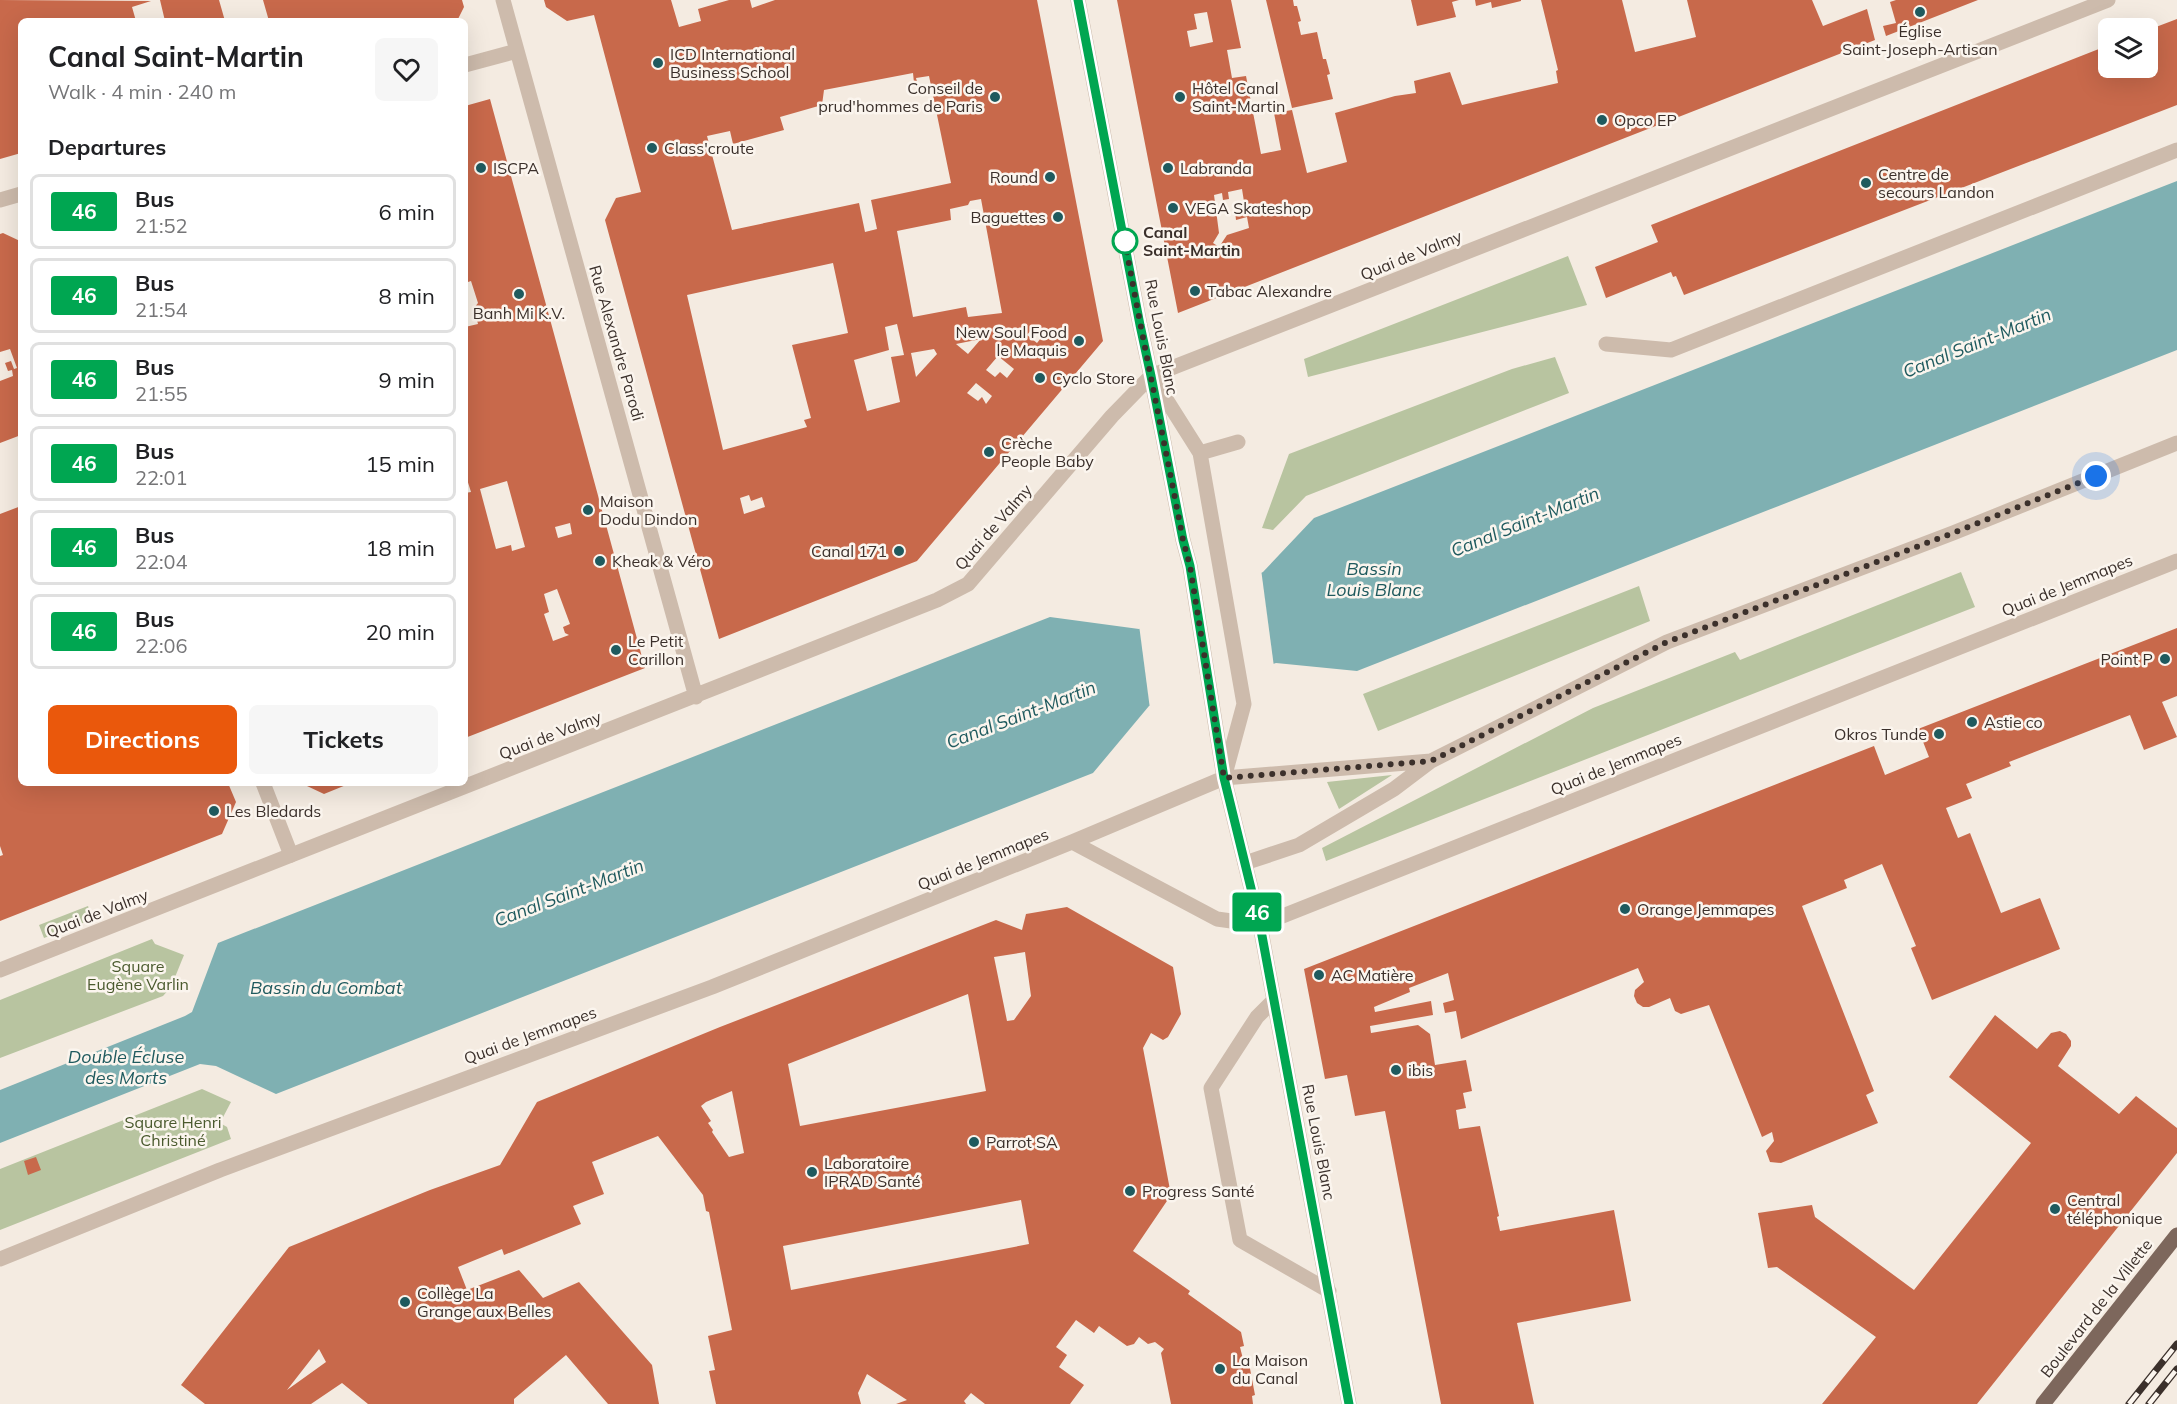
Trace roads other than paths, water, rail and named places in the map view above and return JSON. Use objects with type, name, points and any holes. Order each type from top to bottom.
[{"type":"main road","name":"Boulevard de la Villette","points":[[2043,1404],[2177,1235]]},
{"type":"street","name":"Rue Alexandre Parodi","points":[[503,0],[696,697]]},
{"type":"street","name":"Rue Louis Blanc","points":[[1078,0],[1190,574],[1224,778],[1260,925],[1349,1404]]},
{"type":"street","name":"Quai de Valmy","points":[[468,786],[937,600],[968,584],[1112,416],[1151,376],[2108,0]]},
{"type":"street","points":[[468,64],[517,51]]},
{"type":"street","points":[[1606,344],[1671,350],[2177,150]]},
{"type":"street","points":[[0,200],[18,195]]},
{"type":"street","points":[[1151,376],[1200,453],[1244,704],[1224,778]]},
{"type":"street","points":[[1200,453],[1238,442]]},
{"type":"street","points":[[1245,863],[1299,845],[1394,789],[1431,761],[1667,642],[1953,533],[2177,443]]},
{"type":"street","name":"Quai de Jemmapes","points":[[1072,842],[1217,919],[1260,925],[2177,561]]},
{"type":"street","name":"Quai de Jemmapes","points":[[0,1259],[220,1170],[712,987],[1072,842],[1224,778],[1431,761]]},
{"type":"street","points":[[264,786],[291,855]]},
{"type":"street","name":"Quai de Valmy","points":[[0,970],[468,786]]},
{"type":"street","points":[[1274,1000],[1257,1017],[1211,1088],[1240,1240],[1329,1291]]},
{"type":"water","points":[[2177,181],[2177,350],[1357,671],[1276,663],[1149,706],[1093,773],[276,1094],[216,1066],[200,1064],[0,1143],[0,1090],[192,1012],[218,943],[1050,617],[1139,629],[1263,572],[1314,518]]},
{"type":"railway","points":[[2129,1404],[2177,1344]]},
{"type":"railway","points":[[2149,1404],[2177,1369]]},
{"type":"place","name":"Église Saint-Joseph-Artisan","points":[[1920,12]]},
{"type":"place","name":"ICD International Business School","points":[[658,63]]},
{"type":"place","name":"Conseil de prud'hommes de Paris","points":[[995,97]]},
{"type":"place","name":"Hôtel Canal Saint-Martin","points":[[1180,97]]},
{"type":"place","name":"Opco EP","points":[[1602,120]]},
{"type":"place","name":"Class'croute","points":[[652,148]]},
{"type":"place","name":"ISCPA","points":[[481,168]]},
{"type":"place","name":"Labranda","points":[[1168,168]]},
{"type":"place","name":"Round","points":[[1050,177]]},
{"type":"place","name":"Centre de secours Landon","points":[[1866,183]]},
{"type":"place","name":"VEGA Skateshop","points":[[1173,208]]},
{"type":"place","name":"Baguettes","points":[[1058,217]]},
{"type":"place","name":"Canal Saint-Martin","points":[[1125,241]]},
{"type":"place","name":"Tabac Alexandre","points":[[1195,291]]},
{"type":"place","name":"Banh Mi K.V.","points":[[519,294]]},
{"type":"place","name":"New Soul Food le Maquis","points":[[1079,341]]},
{"type":"place","name":"Cyclo Store","points":[[1040,378]]},
{"type":"place","name":"Crèche People Baby","points":[[989,452]]},
{"type":"place","name":"Maison Dodu Dindon","points":[[588,510]]},
{"type":"place","name":"Canal 171","points":[[899,551]]},
{"type":"place","name":"Kheak & Véro","points":[[600,561]]},
{"type":"place","name":"Le Petit Carillon","points":[[616,650]]},
{"type":"place","name":"Point P","points":[[2165,659]]},
{"type":"place","name":"Astie co","points":[[1972,722]]},
{"type":"place","name":"Okros Tunde","points":[[1939,734]]},
{"type":"place","name":"Les Bledards","points":[[214,811]]},
{"type":"place","name":"Orange Jemmapes","points":[[1625,909]]},
{"type":"place","name":"AC Matière","points":[[1319,975]]},
{"type":"place","name":"ibis","points":[[1396,1070]]},
{"type":"place","name":"Parrot SA","points":[[974,1142]]},
{"type":"place","name":"Laboratoire IPRAD Santé","points":[[812,1172]]},
{"type":"place","name":"Progress Santé","points":[[1130,1191]]},
{"type":"place","name":"Central téléphonique","points":[[2055,1209]]},
{"type":"place","name":"Collège La Grange aux Belles","points":[[405,1302]]},
{"type":"place","name":"La Maison du Canal","points":[[1220,1369]]},
{"type":"water label","name":"Bassin Louis Blanc","points":[[1374,579]]},
{"type":"water label","name":"Bassin du Combat","points":[[326,988]]},
{"type":"water label","name":"Double Écluse des Morts","points":[[126,1067]]},
{"type":"park label","name":"Square Eugène Varlin","points":[[138,975]]},
{"type":"park label","name":"Square Henri Christiné","points":[[173,1131]]}]
